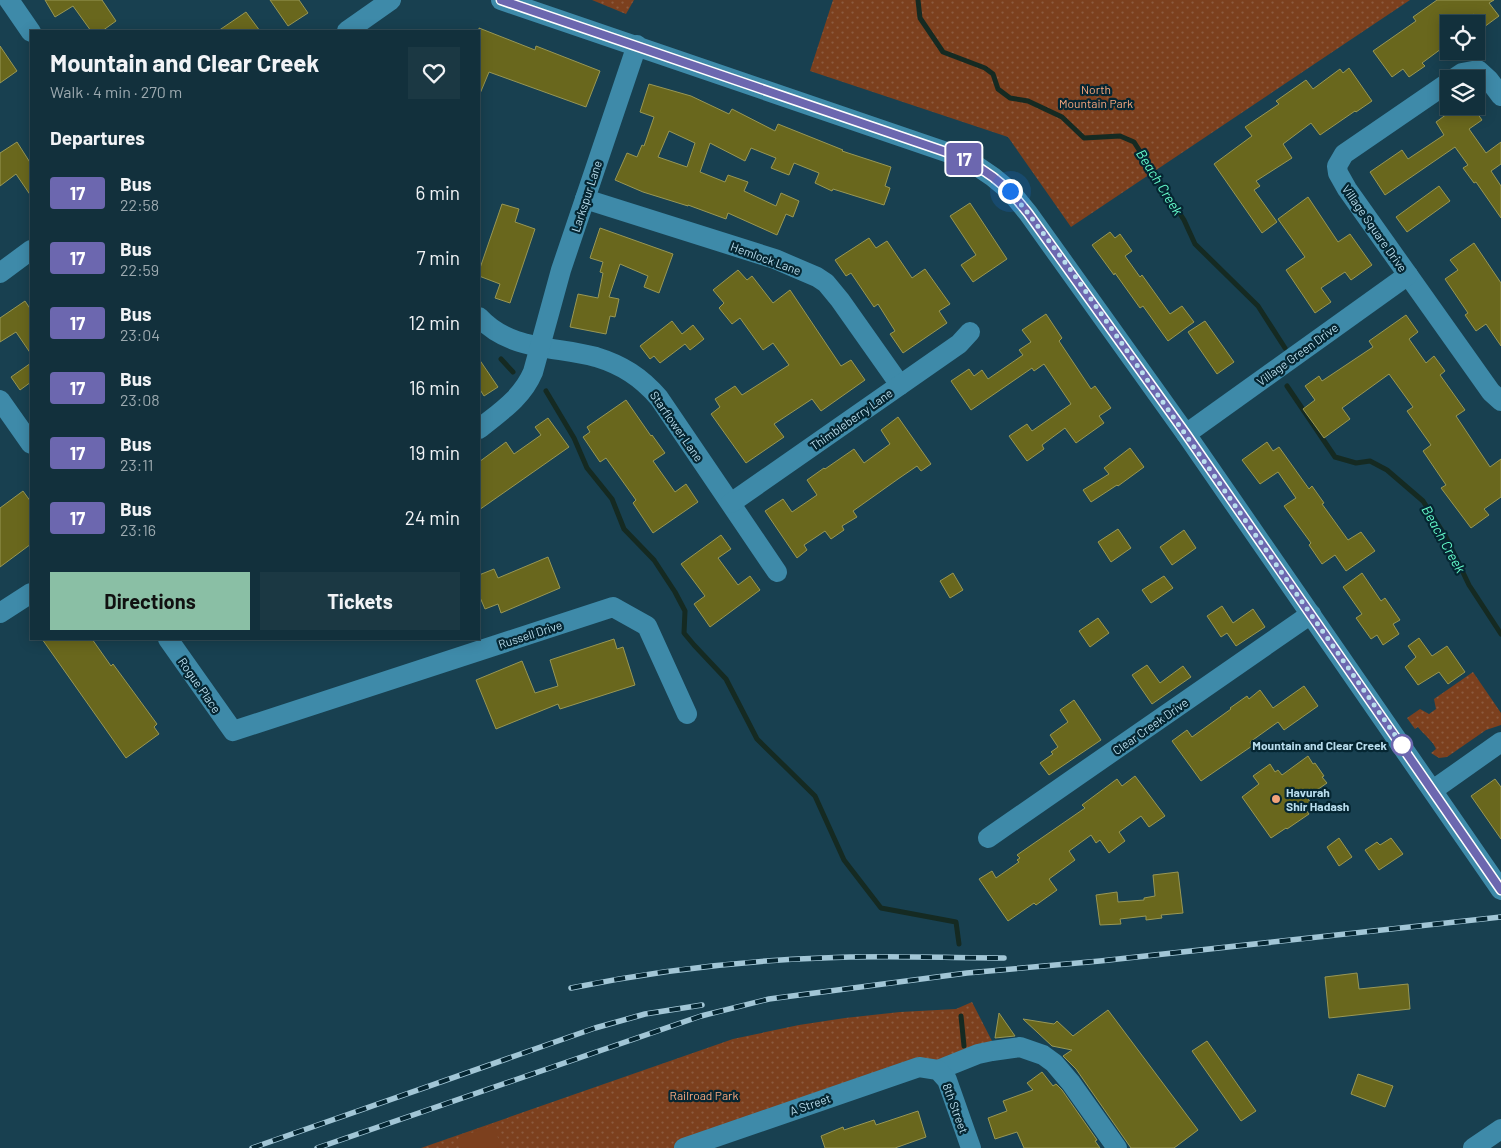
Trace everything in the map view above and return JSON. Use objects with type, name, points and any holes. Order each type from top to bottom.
[{"type":"street","points":[[9,0],[30,31]]},
{"type":"street","points":[[348,30],[391,0]]},
{"type":"street","points":[[501,0],[955,155],[974,164],[1010,191],[1028,213],[1186,434],[1501,890]]},
{"type":"street","name":"Larkspur Lane","points":[[480,427],[516,399],[528,384],[533,372],[560,270],[637,45]]},
{"type":"street","points":[[1485,77],[1501,96]]},
{"type":"street","name":"Village Square Drive","points":[[1440,88],[1344,154],[1337,166],[1338,173],[1341,181],[1491,392],[1501,401]]},
{"type":"street","name":"Hemlock Lane","points":[[585,199],[775,259],[817,277],[826,283],[840,300],[900,385]]},
{"type":"street","points":[[0,273],[30,251]]},
{"type":"street","name":"Village Green Drive","points":[[1186,434],[1408,275]]},
{"type":"street","name":"Starflower Lane","points":[[480,318],[498,333],[517,342],[539,348],[593,357],[612,363],[632,373],[646,383],[777,572]]},
{"type":"street","name":"Thimbleberry Lane","points":[[730,503],[959,344],[970,332]]},
{"type":"street","points":[[0,400],[30,443]]},
{"type":"street","points":[[0,613],[30,594]]},
{"type":"street","name":"Russell Drive","points":[[233,731],[612,607],[647,626],[688,714]]},
{"type":"street","name":"Clear Creek Drive","points":[[988,838],[1311,614]]},
{"type":"street","name":"Rogue Place","points":[[169,640],[233,731]]},
{"type":"street","points":[[1433,790],[1501,742]]},
{"type":"street","points":[[938,1070],[978,1054],[992,1051],[1020,1047],[1043,1054],[1054,1063],[1071,1083],[1117,1148]]},
{"type":"street","name":"A Street","points":[[684,1148],[919,1067],[938,1070]]},
{"type":"street","name":"8th Street","points":[[938,1070],[949,1084],[971,1148]]},
{"type":"street","points":[[1474,1148],[1501,1129]]},
{"type":"green space","points":[[592,0],[634,0],[626,14]]},
{"type":"green space","name":"North Mountain Park","points":[[833,0],[1410,0],[1071,227],[1008,137],[810,71]]},
{"type":"green space","points":[[1473,672],[1501,713],[1501,725],[1486,730],[1447,757],[1439,758],[1431,753],[1436,749],[1433,743],[1418,727],[1415,729],[1407,718],[1420,709],[1429,714],[1436,709],[1434,699]]},
{"type":"green space","name":"Railroad Park","points":[[972,1002],[992,1041],[684,1148],[421,1148],[733,1039],[799,1025],[845,1018],[900,1012],[956,1009]]},
{"type":"green space","points":[[493,1125],[502,1148],[462,1148],[458,1138]]},
{"type":"building","points":[[45,0],[102,0],[116,21],[103,30],[90,30],[73,6],[55,17]]},
{"type":"building","points":[[270,0],[299,0],[308,13],[288,26]]},
{"type":"building","points":[[1437,0],[1494,0],[1489,3],[1499,16],[1485,26],[1485,15],[1440,15],[1440,50],[1422,63],[1425,66],[1409,77],[1403,69],[1392,77],[1373,51],[1416,21],[1413,17]]},
{"type":"building","points":[[246,12],[259,30],[219,30]]},
{"type":"building","points":[[479,28],[535,50],[536,46],[600,71],[586,107],[489,72],[480,94]]},
{"type":"building","points":[[0,46],[17,71],[0,83]]},
{"type":"building","points":[[1349,68],[1372,101],[1320,135],[1311,123],[1283,144],[1292,158],[1256,181],[1260,186],[1254,190],[1277,222],[1262,233],[1214,164],[1252,136],[1245,127],[1279,104],[1276,101],[1306,80],[1313,89],[1340,69],[1343,73]]},
{"type":"building","points":[[649,84],[691,96],[729,114],[732,109],[775,131],[778,124],[842,151],[891,167],[885,186],[890,188],[884,205],[833,189],[832,191],[815,183],[819,173],[794,163],[789,175],[771,168],[776,158],[751,148],[745,161],[710,143],[700,172],[725,182],[728,175],[748,182],[744,191],[776,206],[781,193],[799,201],[793,217],[786,214],[777,235],[728,213],[726,219],[688,205],[643,192],[615,180],[627,153],[637,157],[642,145],[644,146],[654,117],[640,112]],"holes":[[[669,131],[695,143],[687,167],[658,157]]]},
{"type":"building","points":[[1446,115],[1478,115],[1482,120],[1469,129],[1486,153],[1501,142],[1501,164],[1491,171],[1501,186],[1501,218],[1476,182],[1474,183],[1463,168],[1468,165],[1455,147],[1385,195],[1370,172],[1402,150],[1408,159],[1444,135],[1436,122]]},
{"type":"building","points":[[17,142],[30,162],[30,195],[16,174],[0,186],[0,153]]},
{"type":"building","points":[[1439,186],[1450,201],[1407,232],[1396,217]]},
{"type":"building","points":[[1308,197],[1338,242],[1350,234],[1372,265],[1351,280],[1345,272],[1321,288],[1331,302],[1315,313],[1286,270],[1305,257],[1278,219]]},
{"type":"building","points":[[970,203],[1007,259],[973,282],[961,265],[976,255],[950,216]]},
{"type":"building","points":[[502,204],[519,209],[515,222],[535,229],[510,303],[495,298],[500,284],[480,276],[480,268]]},
{"type":"building","points":[[600,228],[673,254],[659,293],[644,287],[648,276],[620,264],[609,297],[619,299],[615,317],[610,316],[606,334],[570,327],[578,294],[598,298],[603,273],[600,272],[603,262],[590,258]]},
{"type":"building","points":[[1110,232],[1115,238],[1120,234],[1132,251],[1125,256],[1140,277],[1142,275],[1170,314],[1182,306],[1194,322],[1168,341],[1143,306],[1140,308],[1092,245]]},
{"type":"building","points":[[869,238],[876,248],[887,241],[912,278],[925,269],[950,304],[939,311],[947,323],[903,353],[890,334],[895,331],[878,304],[874,307],[851,273],[846,276],[835,260]]},
{"type":"building","points":[[1474,243],[1501,283],[1501,346],[1486,324],[1476,331],[1465,315],[1468,313],[1445,279],[1458,270],[1450,260]]},
{"type":"building","points":[[738,270],[747,280],[752,276],[773,303],[790,290],[841,366],[851,360],[865,380],[821,411],[812,399],[774,424],[784,437],[746,463],[711,414],[720,407],[715,399],[735,386],[742,395],[789,365],[773,343],[763,350],[740,318],[732,324],[719,308],[724,303],[713,290]]},
{"type":"building","points":[[25,301],[30,308],[30,353],[16,332],[0,342],[0,318]]},
{"type":"building","points":[[1046,314],[1062,338],[1059,341],[1091,389],[1095,386],[1111,408],[1099,416],[1104,423],[1076,443],[1065,428],[1042,445],[1044,449],[1027,461],[1009,436],[1027,424],[1032,431],[1071,404],[1044,364],[1034,371],[1032,368],[971,410],[951,381],[969,369],[974,376],[982,370],[988,379],[1023,355],[1019,350],[1031,342],[1022,330]]},
{"type":"building","points":[[1406,315],[1418,332],[1409,339],[1426,363],[1434,356],[1445,371],[1440,375],[1465,410],[1456,416],[1490,467],[1501,459],[1501,497],[1484,509],[1489,515],[1471,528],[1441,488],[1446,485],[1423,451],[1431,445],[1407,411],[1413,407],[1389,374],[1342,408],[1350,419],[1324,438],[1303,409],[1315,400],[1305,386],[1319,376],[1322,381],[1373,347],[1369,341]]},
{"type":"building","points":[[672,321],[682,334],[693,325],[704,339],[690,350],[685,344],[660,363],[654,356],[650,359],[640,346]]},
{"type":"building","points":[[1205,321],[1234,362],[1217,374],[1188,332]]},
{"type":"building","points":[[480,360],[498,387],[484,396],[480,390]]},
{"type":"building","points":[[30,364],[30,383],[20,390],[11,377]]},
{"type":"building","points":[[626,400],[665,453],[653,461],[675,492],[686,484],[698,502],[653,533],[633,503],[636,500],[606,458],[600,462],[583,437],[590,432],[587,427]]},
{"type":"building","points":[[898,417],[931,464],[921,471],[917,466],[898,479],[853,511],[857,517],[842,526],[844,530],[831,539],[825,531],[804,545],[807,550],[797,558],[765,511],[783,499],[792,512],[817,495],[807,480],[854,449],[864,463],[890,444],[881,430]]},
{"type":"building","points":[[548,418],[569,447],[480,509],[480,461],[506,442],[514,454],[541,435],[535,427]]},
{"type":"building","points":[[1267,442],[1273,451],[1279,447],[1309,489],[1312,486],[1324,503],[1322,504],[1348,540],[1361,532],[1375,551],[1346,571],[1335,555],[1322,564],[1309,545],[1311,543],[1284,506],[1296,498],[1278,472],[1260,484],[1242,460]]},
{"type":"building","points":[[1130,448],[1144,467],[1118,486],[1091,502],[1083,490],[1109,474],[1104,468]]},
{"type":"building","points":[[23,491],[30,501],[30,545],[0,567],[0,508]]},
{"type":"building","points":[[1118,529],[1131,548],[1111,562],[1098,542]]},
{"type":"building","points":[[1184,530],[1196,548],[1172,565],[1160,547]]},
{"type":"building","points":[[721,535],[731,549],[718,558],[738,585],[750,576],[760,590],[710,627],[694,604],[705,596],[681,564]]},
{"type":"building","points":[[548,557],[560,588],[501,613],[498,604],[485,609],[480,597],[480,575],[494,569],[498,578]]},
{"type":"building","points":[[953,573],[963,590],[950,598],[940,581]]},
{"type":"building","points":[[1362,573],[1381,601],[1385,598],[1400,620],[1393,624],[1399,634],[1383,645],[1377,635],[1371,639],[1356,618],[1362,614],[1343,587]]},
{"type":"building","points":[[1164,576],[1173,588],[1151,603],[1142,590]]},
{"type":"building","points":[[1222,606],[1233,623],[1253,609],[1265,627],[1236,646],[1227,633],[1221,637],[1207,616]]},
{"type":"building","points":[[1098,618],[1109,633],[1090,647],[1079,631]]},
{"type":"building","points":[[1419,638],[1432,656],[1447,646],[1465,672],[1448,684],[1439,672],[1418,685],[1405,667],[1416,657],[1408,646]]},
{"type":"building","points":[[614,639],[617,649],[623,647],[635,685],[560,709],[558,704],[496,729],[476,680],[522,661],[535,693],[558,686],[550,660]]},
{"type":"building","points":[[43,640],[93,640],[111,666],[113,664],[157,724],[154,727],[159,734],[126,758]]},
{"type":"building","points":[[1147,665],[1160,683],[1183,666],[1191,677],[1152,704],[1132,675]]},
{"type":"building","points":[[1304,686],[1318,706],[1284,730],[1278,722],[1250,742],[1252,746],[1201,781],[1172,741],[1187,730],[1192,737],[1247,696],[1249,699],[1260,690],[1273,708]]},
{"type":"building","points":[[1074,700],[1101,740],[1049,775],[1040,763],[1053,754],[1051,752],[1058,747],[1050,735],[1068,722],[1060,710]]},
{"type":"building","name":"Havurah Shir Hadash","points":[[1308,756],[1313,764],[1315,763],[1327,783],[1307,797],[1310,802],[1304,807],[1309,814],[1271,838],[1242,797],[1259,784],[1253,776],[1270,764],[1275,772],[1278,770],[1282,775]]},
{"type":"building","points":[[1135,776],[1165,816],[1149,827],[1141,816],[1119,832],[1125,841],[1109,853],[1100,840],[1096,843],[1091,835],[1069,851],[1075,860],[1049,879],[1057,890],[1008,921],[979,879],[992,871],[996,878],[1019,862],[1017,860],[1020,858],[1017,855],[1085,808],[1082,805],[1117,779],[1122,786]]},
{"type":"building","points":[[1495,779],[1501,787],[1501,839],[1471,796]]},
{"type":"building","points":[[1339,838],[1352,857],[1339,866],[1327,847]]},
{"type":"building","points":[[1391,838],[1403,854],[1379,870],[1365,850],[1377,842],[1380,845]]},
{"type":"building","points":[[1178,872],[1183,913],[1161,915],[1162,918],[1146,920],[1146,916],[1120,919],[1121,924],[1100,925],[1096,895],[1117,892],[1118,902],[1144,900],[1144,898],[1155,896],[1153,875]]},
{"type":"building","points":[[1357,973],[1359,989],[1408,984],[1410,1009],[1329,1018],[1325,977]]},
{"type":"building","points":[[1108,1010],[1198,1130],[1174,1148],[1131,1148],[1076,1069],[1063,1056],[1072,1050],[1052,1046],[1023,1019],[1054,1024],[1057,1021],[1073,1036]]},
{"type":"building","points":[[999,1013],[1015,1036],[995,1038]]},
{"type":"building","points":[[1207,1041],[1256,1111],[1241,1121],[1192,1051]]},
{"type":"building","points":[[1042,1072],[1053,1086],[1056,1084],[1062,1090],[1097,1140],[1095,1141],[1100,1148],[1024,1148],[1017,1132],[995,1139],[988,1118],[1007,1111],[1003,1101],[1033,1090],[1027,1083]]},
{"type":"building","points":[[1358,1074],[1393,1086],[1385,1107],[1351,1094]]},
{"type":"building","points":[[918,1111],[926,1137],[895,1148],[825,1148],[821,1136],[843,1127],[844,1130],[874,1120],[876,1125]]},
{"type":"waterway","name":"Beach Creek","points":[[918,0],[920,18],[943,52],[985,68],[993,74],[998,89],[1010,98],[1028,101],[1062,117],[1084,138],[1120,136],[1134,142],[1184,220],[1195,244],[1258,306],[1285,348]]},
{"type":"waterway","points":[[501,359],[513,372]]},
{"type":"waterway","name":"Beach Creek","points":[[1287,386],[1335,457],[1356,463],[1370,461],[1387,470],[1423,501],[1446,537],[1469,585],[1501,634]]},
{"type":"waterway","points":[[546,391],[574,438],[587,468],[612,499],[624,529],[654,560],[675,592],[685,611],[684,633],[726,679],[757,739],[815,796],[844,860],[881,908],[956,922],[959,944]]},
{"type":"waterway","points":[[961,1016],[964,1046]]},
{"type":"railway","points":[[317,1148],[701,1016],[769,999],[967,973],[1100,961],[1501,917]]},
{"type":"railway","points":[[571,988],[665,972],[759,962],[868,957],[1004,958]]},
{"type":"railway","points":[[252,1148],[595,1028],[645,1014],[702,1005]]},
{"type":"bus line","name":"17","points":[[501,0],[955,155],[974,164],[1010,191],[1070,269],[1186,434],[1501,890]]},
{"type":"place","name":"Mountain and Clear Creek","points":[[1402,745]]},
{"type":"place","name":"Havurah Shir Hadash","points":[[1276,799]]},
{"type":"route","points":[[1010,191],[1070,269],[1402,745]]}]
